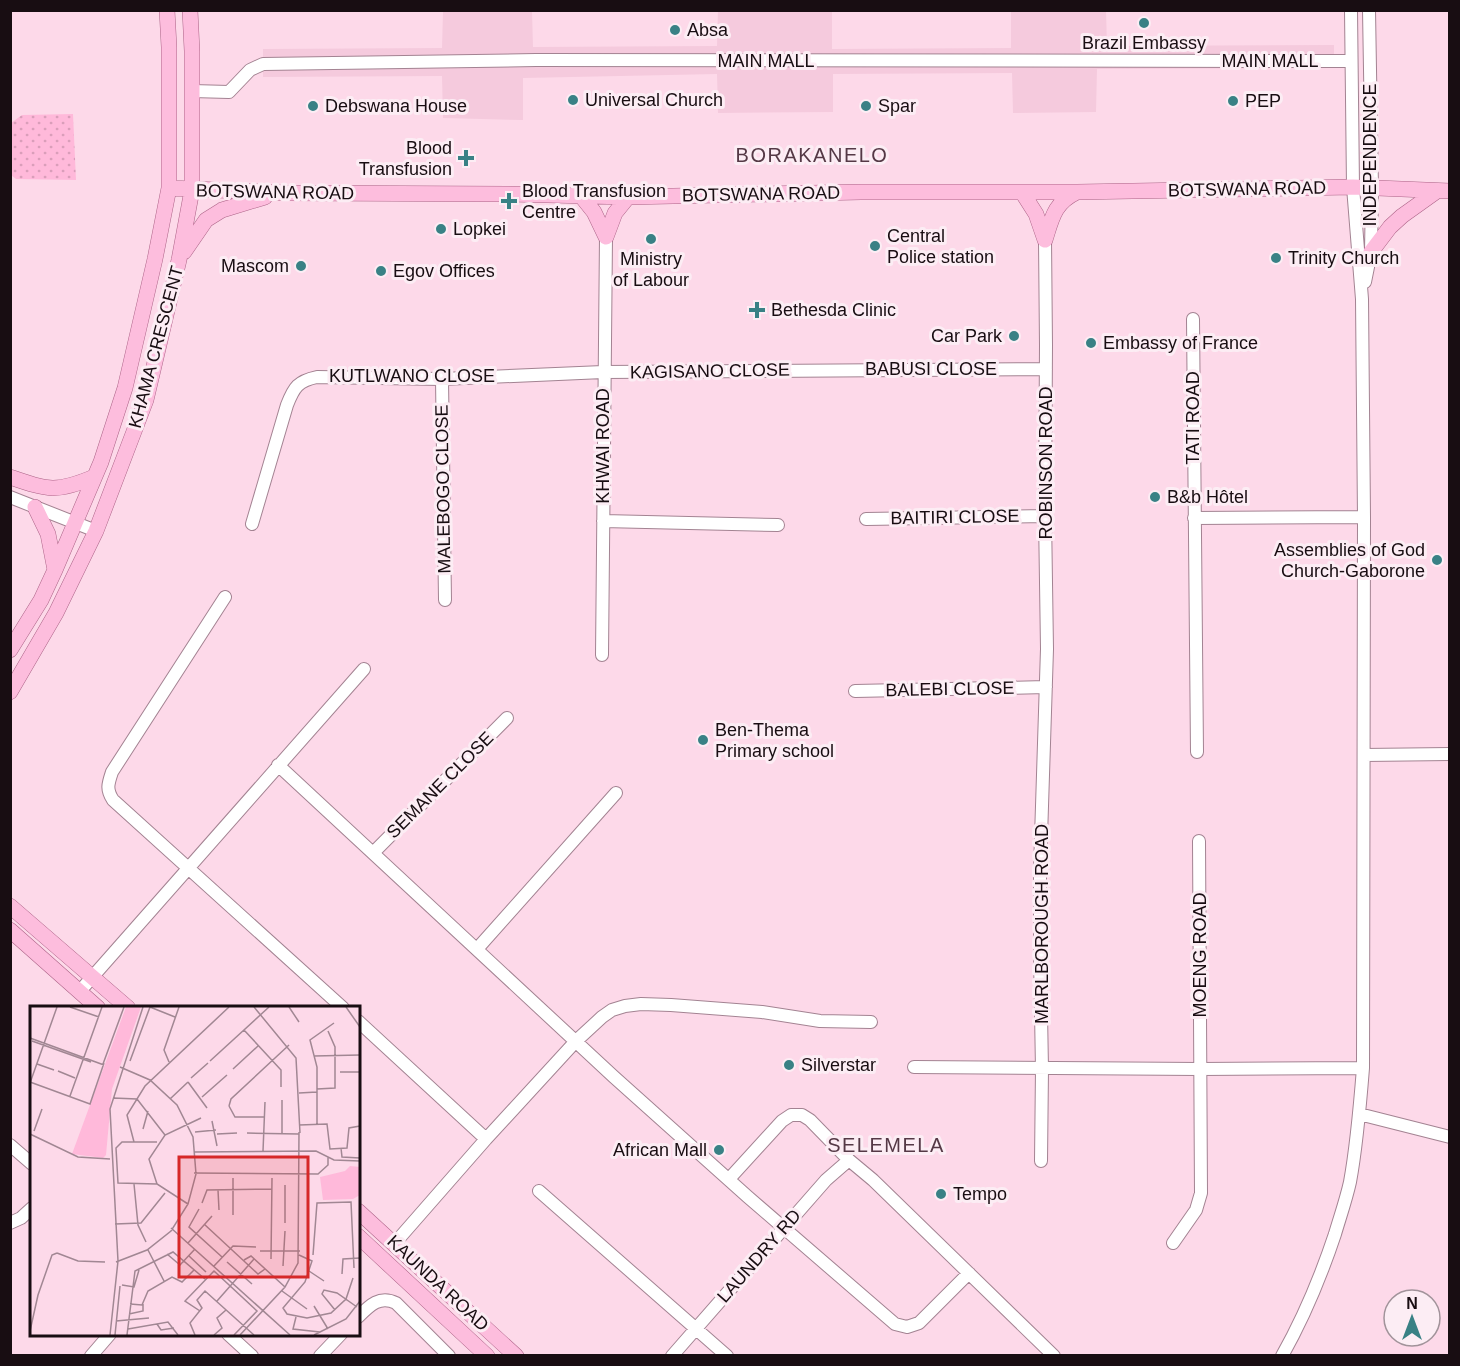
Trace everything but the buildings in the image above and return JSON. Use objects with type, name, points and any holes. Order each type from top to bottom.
[{"type":"main road","name":"KHAMA CRESCENT","points":[[10,650],[42,600],[101,462],[125,388],[169,188],[167,10]]},
{"type":"main road","name":"KHAMA CRESCENT","points":[[10,692],[56,613],[96,531],[146,400],[179,260],[192,190],[190,10]]},
{"type":"main road","name":"BOTSWANA ROAD","points":[[169,188],[276,193],[628,197],[1353,187],[1443,191]]},
{"type":"main road","points":[[1371,252],[1390,227],[1402,216],[1443,191]]},
{"type":"main road","points":[[1022,192],[1036,214],[1045,240]]},
{"type":"main road","points":[[1045,240],[1056,209],[1068,196],[1077,192]]},
{"type":"main road","points":[[179,260],[206,220],[222,210],[276,193]]},
{"type":"main road","points":[[582,196],[594,212],[606,237]]},
{"type":"main road","points":[[606,237],[615,213],[628,197]]},
{"type":"main road","points":[[10,477],[37,487],[50,489],[71,486],[94,477]]},
{"type":"main road","points":[[35,507],[48,534],[55,570]]},
{"type":"main road","points":[[10,906],[126,1006]]},
{"type":"main road","points":[[10,930],[96,1006]]},
{"type":"main road","name":"KAUNDA ROAD","points":[[360,1213],[516,1356]]},
{"type":"main road","name":"KAUNDA ROAD","points":[[360,1238],[487,1356]]},
{"type":"street","name":"INDEPENDENCE","points":[[1350,10],[1353,187],[1362,298]]},
{"type":"street","name":"INDEPENDENCE","points":[[1362,298],[1371,252],[1369,10]]},
{"type":"street","name":"MAIN MALL","points":[[192,91],[229,92],[250,70],[263,64],[536,60],[1350,61]]},
{"type":"street","name":"KHWAI ROAD","points":[[602,655],[606,237]]},
{"type":"street","name":"ROBINSON ROAD","points":[[1045,240],[1046,687]]},
{"type":"street","points":[[1282,1356],[1305,1312],[1326,1261],[1345,1203],[1359,1114],[1363,1068],[1362,298]]},
{"type":"street","name":"TATI ROAD","points":[[1192,319],[1197,752]]},
{"type":"street","name":"BABUSI CLOSE","points":[[816,370],[1046,369]]},
{"type":"street","name":"KAGISANO CLOSE","points":[[603,372],[816,370]]},
{"type":"street","name":"KUTLWANO CLOSE","points":[[252,524],[287,405],[293,390],[300,382],[317,377],[442,379],[603,372]]},
{"type":"street","name":"MALEBOGO CLOSE","points":[[442,379],[445,600]]},
{"type":"street","points":[[10,497],[96,531]]},
{"type":"street","name":"BAITIRI CLOSE","points":[[866,519],[1045,516]]},
{"type":"street","points":[[1194,518],[1364,517]]},
{"type":"street","points":[[603,521],[778,525]]},
{"type":"street","points":[[225,597],[112,772],[108,782],[108,792],[112,800],[341,1006]]},
{"type":"street","points":[[80,992],[364,669]]},
{"type":"street","name":"BALEBI CLOSE","points":[[855,691],[1046,687]]},
{"type":"street","name":"MARLBOROUGH ROAD","points":[[1041,1161],[1040,880],[1046,687]]},
{"type":"street","name":"SEMANE CLOSE","points":[[374,853],[507,718]]},
{"type":"street","points":[[1364,755],[1449,754]]},
{"type":"street","points":[[278,765],[614,1077],[783,1228],[895,1324],[907,1327],[919,1323],[969,1273]]},
{"type":"street","points":[[477,949],[616,793]]},
{"type":"street","name":"MOENG ROAD","points":[[1173,1243],[1196,1210],[1202,1193],[1199,841]]},
{"type":"street","points":[[395,1243],[576,1041],[612,1010],[641,1004],[778,1013],[820,1021],[871,1022]]},
{"type":"street","points":[[360,1024],[486,1139]]},
{"type":"street","points":[[914,1067],[1363,1068]]},
{"type":"street","points":[[1359,1114],[1449,1137]]},
{"type":"street","points":[[729,1179],[782,1121],[791,1115],[802,1115],[873,1180],[1054,1356]]},
{"type":"street","points":[[10,1145],[30,1162]]},
{"type":"street","name":"LAUNDRY RD","points":[[672,1356],[825,1180],[849,1160]]},
{"type":"street","points":[[539,1191],[726,1356]]},
{"type":"street","points":[[10,1223],[21,1218],[30,1210]]},
{"type":"street","points":[[360,1315],[376,1301],[390,1300],[449,1356]]},
{"type":"street","points":[[91,1356],[109,1336]]},
{"type":"street","points":[[229,1336],[252,1356]]},
{"type":"street","points":[[320,1356],[340,1336]]},
{"type":"shaded area","points":[[718,10],[832,11],[832,49],[1011,48],[1011,11],[1106,10],[1107,46],[1334,45],[1334,68],[1097,69],[1096,112],[1013,113],[1012,73],[833,74],[833,112],[718,113],[717,74],[523,78],[523,120],[443,118],[442,76],[263,77],[263,49],[442,48],[443,12],[532,11],[533,47],[717,46]]},
{"type":"shaded area","points":[[73,114],[76,180],[16,179],[11,175],[11,123],[22,115]]},
{"type":"place","name":"Brazil Embassy","points":[[1144,23]]},
{"type":"place","name":"Absa","points":[[675,30]]},
{"type":"place","name":"Universal Church","points":[[573,100]]},
{"type":"place","name":"PEP","points":[[1233,101]]},
{"type":"place","name":"Debswana House","points":[[313,106]]},
{"type":"place","name":"Spar","points":[[866,106]]},
{"type":"place","name":"Blood Transfusion","points":[[466,158]]},
{"type":"place","name":"Blood Transfusion Centre","points":[[509,201]]},
{"type":"place","name":"Lopkei","points":[[441,229]]},
{"type":"place","name":"Ministry of Labour","points":[[651,239]]},
{"type":"place","name":"Central Police station","points":[[875,246]]},
{"type":"place","name":"Trinity Church","points":[[1276,258]]},
{"type":"place","name":"Mascom","points":[[301,266]]},
{"type":"place","name":"Egov Offices","points":[[381,271]]},
{"type":"place","name":"Bethesda Clinic","points":[[757,310]]},
{"type":"place","name":"Car Park","points":[[1014,336]]},
{"type":"place","name":"Embassy of France","points":[[1091,343]]},
{"type":"place","name":"B&b Hôtel","points":[[1155,497]]},
{"type":"place","name":"Assemblies of God Church-Gaborone","points":[[1437,560]]},
{"type":"place","name":"Ben-Thema Primary school","points":[[703,740]]},
{"type":"place","name":"Silverstar","points":[[789,1065]]},
{"type":"place","name":"African Mall","points":[[719,1150]]},
{"type":"place","name":"Tempo","points":[[941,1194]]},
{"type":"district","name":"BORAKANELO","points":[[812,155]]},
{"type":"district","name":"SELEMELA","points":[[886,1145]]}]
